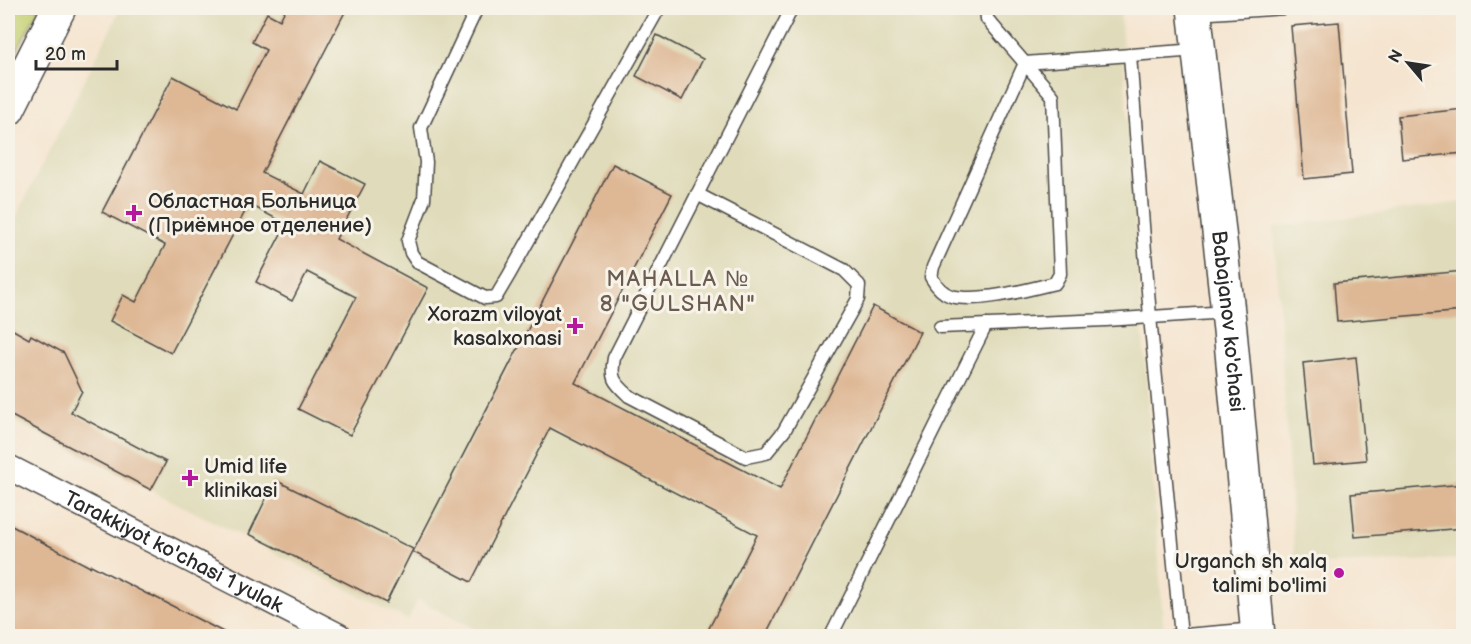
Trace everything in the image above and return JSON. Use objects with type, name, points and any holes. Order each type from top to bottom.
[{"type":"street","points":[[8,109],[59,8]]},
{"type":"street","name":"Babajanov ko'chasi","points":[[1194,11],[1228,311],[1257,633]]},
{"type":"street","name":"Tarakkiyot ko'chasi 1 yulak","points":[[8,467],[339,636]]},
{"type":"lane","points":[[477,8],[421,128],[426,162],[424,199],[408,241],[411,253],[417,262],[485,298],[496,297],[659,8]]},
{"type":"lane","points":[[697,194],[844,270],[858,285],[858,299],[784,431],[766,453],[746,457],[629,396],[616,384],[611,373],[614,358],[697,194],[792,8]]},
{"type":"lane","points":[[986,8],[987,19],[1025,63],[1053,96],[1059,274],[1055,283],[1025,291],[974,298],[949,296],[936,286],[930,277],[933,267],[1025,63]]},
{"type":"lane","points":[[1194,11],[1285,8]]},
{"type":"lane","points":[[1025,63],[1198,50]]},
{"type":"lane","points":[[1130,55],[1150,317],[1181,636]]},
{"type":"lane","points":[[940,327],[1228,311]]},
{"type":"lane","points":[[831,636],[986,325]]},
{"type":"lane","points":[[1173,636],[1257,633]]},
{"type":"shaded area","name":"Xorazm viloyat kasalxonasi","points":[[121,8],[1120,8],[1164,636],[488,636],[418,600],[408,620],[8,418],[8,233]]},
{"type":"shaded area","points":[[1463,202],[1463,559],[1295,565],[1274,227]]},
{"type":"green space","points":[[8,8],[39,8],[8,68]]},
{"type":"building","points":[[286,8],[347,8],[262,173],[304,194],[320,161],[365,184],[336,239],[428,288],[350,435],[298,409],[356,297],[307,272],[292,301],[256,282],[286,224],[249,204],[171,353],[110,321],[123,295],[136,302],[165,245],[102,212],[173,76],[236,109],[266,50],[252,42],[267,13],[280,20]]},
{"type":"building","points":[[1339,22],[1352,174],[1304,179],[1291,26]]},
{"type":"building","points":[[657,35],[703,59],[682,100],[636,76]]},
{"type":"building","points":[[1464,109],[1464,153],[1402,159],[1398,116]]},
{"type":"building","points":[[613,164],[672,194],[575,383],[780,489],[873,306],[920,332],[765,636],[705,636],[757,535],[550,428],[471,582],[413,552]]},
{"type":"building","points":[[1464,271],[1464,311],[1337,322],[1334,283]]},
{"type":"building","points":[[8,327],[29,339],[31,335],[64,353],[82,391],[71,412],[166,462],[151,490],[8,414]]},
{"type":"building","points":[[1356,357],[1366,460],[1313,465],[1303,363]]},
{"type":"building","points":[[275,480],[413,549],[386,603],[249,534]]},
{"type":"building","points":[[1464,484],[1464,528],[1355,537],[1351,494]]},
{"type":"building","points":[[8,524],[90,567],[91,565],[231,636],[8,636]]},
{"type":"place","name":"Областная Больница (Приёмное отделение)","points":[[134,213]]},
{"type":"place","name":"Xorazm viloyat kasalxonasi","points":[[575,326]]},
{"type":"place","name":"Umid life klinikasi","points":[[190,478]]},
{"type":"place","name":"Urganch sh xalq talimi bo'limi","points":[[1339,573]]},
{"type":"district","name":"MAHALLA № 8 \"GULSHAN\"","points":[[678,292]]}]
